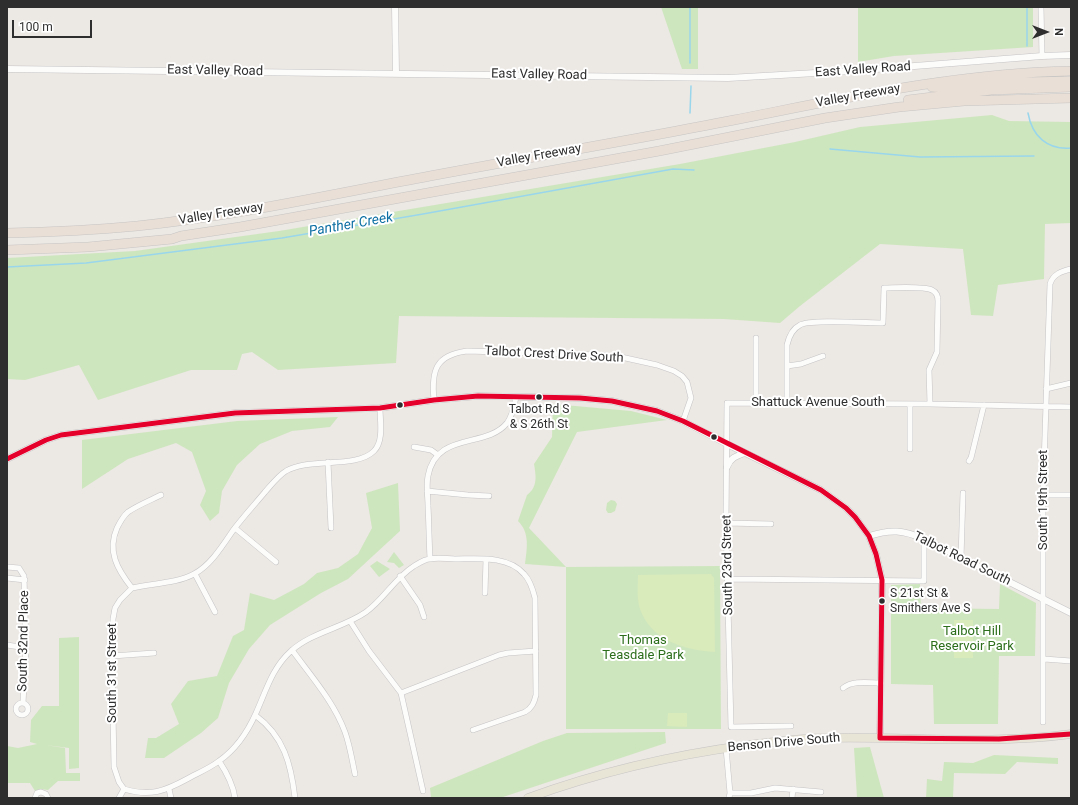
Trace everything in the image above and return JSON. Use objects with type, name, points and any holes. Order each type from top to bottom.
[{"type":"highway","name":"Valley Freeway","points":[[7,233],[134,226],[230,213],[918,85],[995,76],[1071,71]]},
{"type":"highway","points":[[918,85],[945,88],[988,83],[1071,81]]},
{"type":"highway","points":[[825,118],[833,112],[935,96],[991,90],[1071,87]]},
{"type":"highway","name":"Valley Freeway","points":[[7,250],[103,246],[165,240],[686,145],[825,118],[899,107],[964,101],[1071,98]]},
{"type":"highway","points":[[7,246],[97,242],[168,235],[181,236]]},
{"type":"main road","name":"Benson Drive South","points":[[528,798],[608,772],[668,758],[726,748],[804,738],[964,740],[1043,738],[1071,734]]},
{"type":"street","points":[[395,7],[396,73]]},
{"type":"street","points":[[1041,7],[1042,56]]},
{"type":"street","name":"East Valley Road","points":[[7,69],[728,78],[844,72],[1042,56],[1071,56]]},
{"type":"street","name":"South 19th Street","points":[[1044,722],[1043,495],[1050,284],[1051,279],[1056,274],[1071,269]]},
{"type":"street","points":[[787,404],[788,338],[800,324],[807,322],[883,323],[884,288],[925,288],[936,294],[938,301],[937,352],[930,370],[930,404]]},
{"type":"street","points":[[756,338],[756,403]]},
{"type":"street","name":"Talbot Crest Drive South","points":[[434,400],[432,385],[433,375],[437,366],[443,359],[458,352],[467,351],[621,357],[657,365],[674,371],[682,376],[687,382],[691,398],[683,421]]},
{"type":"street","points":[[787,366],[801,364],[823,356]]},
{"type":"street","points":[[1046,389],[1071,383]]},
{"type":"street","points":[[7,459],[46,440],[61,436],[88,431],[235,413],[380,408],[434,400],[478,396],[580,398],[612,401],[657,410],[683,421],[821,490],[834,498],[855,517],[869,536],[880,567],[882,580],[880,738]]},
{"type":"street","points":[[430,558],[427,491],[428,476],[432,464],[438,455],[451,446],[461,442],[482,438],[499,430],[512,416],[516,397]]},
{"type":"street","name":"Shattuck Avenue South","points":[[727,403],[1071,406]]},
{"type":"street","name":"South 23rd Street","points":[[727,403],[726,523],[730,727],[791,726]]},
{"type":"street","points":[[910,404],[910,449]]},
{"type":"street","points":[[969,461],[972,458],[984,405]]},
{"type":"street","points":[[161,495],[129,511],[123,516],[114,534],[112,545],[113,554],[123,576],[132,588],[171,582],[195,574],[221,548],[235,528],[278,476],[288,470],[304,465],[359,460],[372,453],[380,441],[380,408]]},
{"type":"street","points":[[414,447],[432,450],[438,455]]},
{"type":"street","points":[[727,467],[729,461],[736,456],[745,453]]},
{"type":"street","points":[[328,462],[331,528]]},
{"type":"street","points":[[427,491],[468,496],[489,496]]},
{"type":"street","points":[[961,558],[963,493]]},
{"type":"street","points":[[1043,495],[1071,495]]},
{"type":"street","points":[[726,523],[771,524]]},
{"type":"street","points":[[235,528],[276,562]]},
{"type":"street","name":"Talbot Road South","points":[[869,536],[882,532],[900,531],[909,533],[924,539],[1071,613]]},
{"type":"street","points":[[728,579],[924,581],[924,539]]},
{"type":"street","points":[[119,798],[124,789],[144,793],[154,793],[169,789],[219,761],[236,745],[255,715],[272,675],[282,659],[302,642],[350,621],[366,612],[400,576],[430,558],[504,562],[518,568],[524,574],[532,590],[536,606],[536,695],[534,702],[530,709],[526,712],[473,730]]},
{"type":"street","points":[[485,593],[486,560]]},
{"type":"street","name":"South 32nd Place","points":[[7,567],[19,568],[25,580],[26,648],[23,703]]},
{"type":"street","points":[[195,574],[215,612]]},
{"type":"street","points":[[400,576],[420,605],[424,617]]},
{"type":"street","name":"South 32nd Place","points":[[7,578],[25,580]]},
{"type":"street","name":"South 31st Street","points":[[124,789],[119,782],[114,767],[112,656],[113,619],[115,608],[120,600],[132,588]]},
{"type":"street","points":[[350,621],[369,651],[401,693],[423,791]]},
{"type":"street","points":[[7,646],[26,648]]},
{"type":"street","points":[[292,650],[337,715],[349,745],[355,774]]},
{"type":"street","points":[[401,693],[499,655],[536,651]]},
{"type":"street","points":[[112,656],[154,654]]},
{"type":"street","points":[[1044,659],[1071,661]]},
{"type":"street","points":[[843,688],[854,683],[881,683]]},
{"type":"street","points":[[255,715],[267,724],[283,747],[289,761],[293,777],[295,798]]},
{"type":"street","points":[[726,748],[729,796],[775,788],[821,792]]},
{"type":"street","points":[[219,761],[230,779],[235,798]]},
{"type":"street","points":[[169,789],[171,798]]},
{"type":"street","points":[[792,798],[793,789]]},
{"type":"street","points":[[35,798],[37,793],[41,792],[46,794],[48,798]]},
{"type":"green space","points":[[661,7],[698,7],[698,69],[682,69]]},
{"type":"green space","points":[[858,7],[1033,7],[1033,47],[894,56],[858,62]]},
{"type":"green space","points":[[992,115],[1009,121],[1071,122],[1071,223],[1045,224],[1044,279],[998,285],[993,316],[971,315],[963,249],[880,244],[780,323],[724,319],[399,316],[396,363],[278,370],[252,352],[242,354],[237,370],[191,370],[98,400],[79,365],[25,380],[7,379],[7,258],[135,251],[279,231],[680,164],[795,142],[860,127]]},
{"type":"green space","points":[[553,404],[631,411],[667,420],[577,432],[529,528],[566,567],[525,564],[527,541],[522,526],[518,521],[527,495],[531,492],[535,485],[536,477],[534,464],[552,437]]},
{"type":"green space","points":[[338,417],[330,427],[292,431],[260,444],[237,465],[222,491],[219,513],[210,521],[200,505],[206,491],[192,452],[176,443],[128,459],[82,489],[82,440],[237,421]]},
{"type":"green space","points":[[398,483],[400,531],[348,579],[321,593],[270,625],[249,649],[229,683],[218,718],[201,733],[164,758],[145,758],[148,738],[156,738],[179,724],[171,704],[188,681],[217,676],[233,636],[244,630],[250,593],[274,600],[304,584],[317,573],[338,568],[358,554],[372,528],[366,493]]},
{"type":"green space","points":[[611,500],[615,501],[617,504],[615,511],[608,513],[606,510],[607,503]]},
{"type":"green space","points":[[394,552],[404,565],[399,568],[394,563],[387,562]]},
{"type":"green space","points":[[377,561],[390,569],[379,577],[370,566]]},
{"type":"green space","name":"Thomas Teasdale Park","points":[[720,566],[721,729],[566,729],[566,567]]},
{"type":"green space","points":[[711,574],[714,578],[715,652],[694,649],[673,643],[663,638],[648,624],[639,605],[638,575]]},
{"type":"green space","name":"Talbot Hill Reservoir Park","points":[[920,584],[921,608],[999,609],[1000,584],[1036,603],[1035,656],[999,656],[998,724],[934,724],[933,685],[891,684],[891,585]]},
{"type":"green space","points":[[954,620],[973,620],[973,629],[954,629]]},
{"type":"green space","name":"Talbot Hill Reservoir Park","points":[[954,635],[973,635],[973,644],[954,644]]},
{"type":"green space","points":[[79,637],[79,768],[69,769],[69,748],[45,745],[65,748],[66,773],[80,773],[80,781],[58,781],[48,790],[40,789],[35,791],[30,783],[7,783],[7,746],[18,748],[37,744],[30,742],[31,720],[42,706],[59,706],[59,638]]},
{"type":"green space","points":[[954,649],[973,649],[973,658],[954,658]]},
{"type":"green space","points":[[668,713],[687,713],[687,727],[667,726]]},
{"type":"green space","points":[[665,732],[666,743],[500,798],[430,798],[430,788],[543,741],[567,733]]},
{"type":"green space","points":[[870,747],[884,798],[857,798],[854,748]]},
{"type":"green space","points":[[994,755],[1058,758],[1058,764],[1017,762],[1005,774],[954,773],[953,798],[926,798],[927,779],[942,781],[944,762],[973,763]]},
{"type":"waterway","name":"Panther Creek","points":[[690,7],[690,63]]},
{"type":"waterway","points":[[1027,7],[1027,46]]},
{"type":"waterway","name":"Panther Creek","points":[[690,113],[691,86]]},
{"type":"waterway","points":[[1028,113],[1033,128],[1042,140],[1055,147],[1071,148]]},
{"type":"waterway","points":[[830,149],[920,157],[1034,156]]},
{"type":"waterway","name":"Panther Creek","points":[[7,267],[86,263],[282,238],[673,169],[694,170]]},
{"type":"transit line","points":[[7,459],[46,440],[61,435],[235,413],[380,408],[434,400],[478,396],[580,398],[612,401],[657,411],[683,421],[821,490],[846,508],[855,517],[869,536],[876,554],[882,580],[880,738]]},
{"type":"transit line","points":[[880,738],[999,739],[1071,734]]},
{"type":"place","name":"Talbot Rd S & S 26th St","points":[[539,397]]},
{"type":"place","name":"S 21st St & Smithers Ave S","points":[[882,601]]}]
